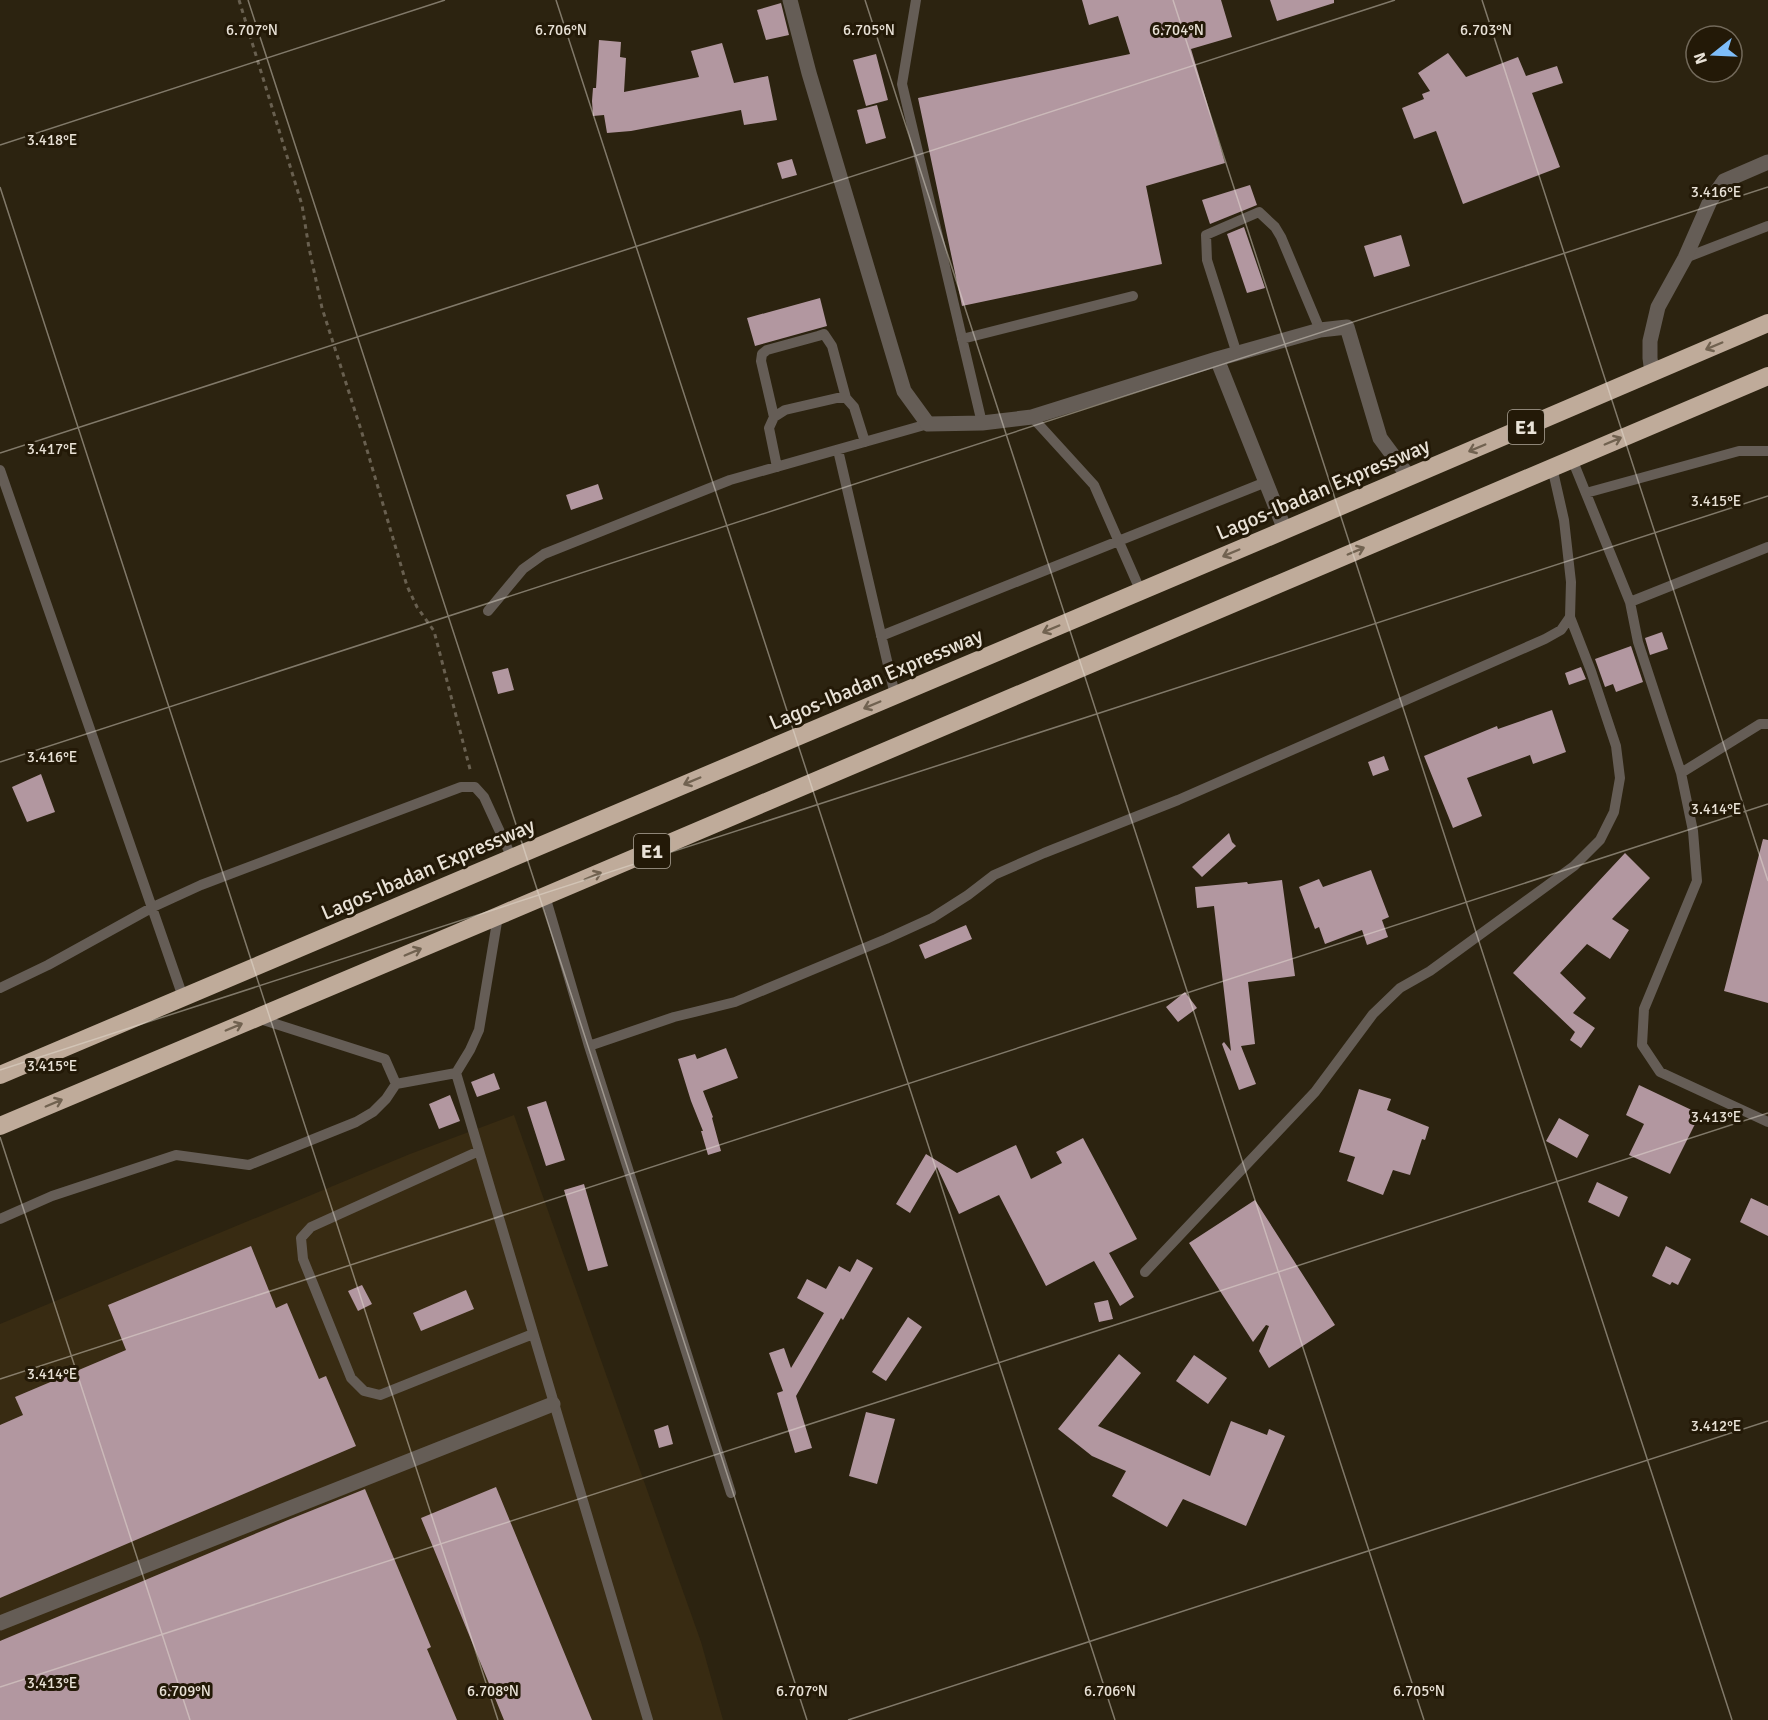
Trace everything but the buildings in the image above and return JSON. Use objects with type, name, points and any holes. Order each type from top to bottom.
[{"type":"highway","name":"Lagos-Ibadan Expressway","points":[[0,1075],[1768,324]]},
{"type":"highway","name":"E1","points":[[0,1125],[498,916],[1768,376]]},
{"type":"street","points":[[790,0],[809,73],[904,391],[928,423],[982,423],[1032,417],[1217,358],[1320,330],[1347,327],[1380,438],[1409,477]]},
{"type":"street","points":[[1652,373],[1650,341],[1658,307],[1685,258],[1710,201],[1724,181],[1768,162]]},
{"type":"street","points":[[1217,358],[1285,530]]},
{"type":"street","points":[[0,1623],[554,1404]]},
{"type":"lane","points":[[916,0],[902,84],[982,423]]},
{"type":"lane","points":[[1237,354],[1208,260],[1206,235],[1259,212],[1281,237],[1320,330]]},
{"type":"lane","points":[[1685,258],[1768,226]]},
{"type":"lane","points":[[962,339],[1133,296]]},
{"type":"lane","points":[[774,417],[761,361],[762,354],[767,350],[824,334],[832,346],[846,398],[854,407],[865,442]]},
{"type":"lane","points":[[777,467],[769,428],[774,417],[785,410],[846,398]]},
{"type":"lane","points":[[1032,417],[1094,485],[1141,592]]},
{"type":"lane","points":[[488,612],[523,568],[544,554],[729,480],[928,423]]},
{"type":"lane","points":[[838,450],[895,695]]},
{"type":"lane","points":[[1586,493],[1739,451],[1768,451]]},
{"type":"lane","points":[[1572,459],[1630,602],[1638,642],[1681,773],[1693,831],[1697,881],[1644,1009],[1642,1045],[1660,1072],[1768,1122]]},
{"type":"lane","points":[[1145,1272],[1315,1092],[1373,1014],[1400,988],[1430,971],[1574,866],[1600,840],[1614,812],[1620,778],[1616,746],[1570,617],[1571,582],[1564,520],[1551,467]]},
{"type":"lane","points":[[0,470],[183,997]]},
{"type":"lane","points":[[881,636],[1266,482]]},
{"type":"lane","points":[[1630,602],[1768,548]]},
{"type":"lane","points":[[589,1046],[674,1017],[735,1002],[886,939],[932,918],[994,875],[1188,796],[1545,639],[1561,630],[1570,617]]},
{"type":"lane","points":[[1681,773],[1760,724],[1768,724]]},
{"type":"lane","points":[[0,988],[48,965],[153,907],[201,885],[461,787],[475,787],[484,797],[512,858]]},
{"type":"lane","points":[[545,896],[589,1046],[731,1493]]},
{"type":"lane","points":[[498,916],[479,1030],[456,1073],[648,1720]]},
{"type":"lane","points":[[256,1018],[386,1059],[396,1084]]},
{"type":"lane","points":[[0,1219],[52,1196],[176,1155],[249,1165],[356,1122],[373,1112],[396,1084],[456,1073]]},
{"type":"lane","points":[[479,1150],[311,1227],[301,1238],[303,1259],[351,1378],[364,1390],[380,1395],[533,1334]]},
{"type":"path","points":[[239,0],[302,205],[322,308],[362,432],[407,586],[434,632],[475,787]]},
{"type":"shaded area","points":[[514,1115],[701,1642],[723,1720],[0,1720],[0,1324],[410,1154]]}]
